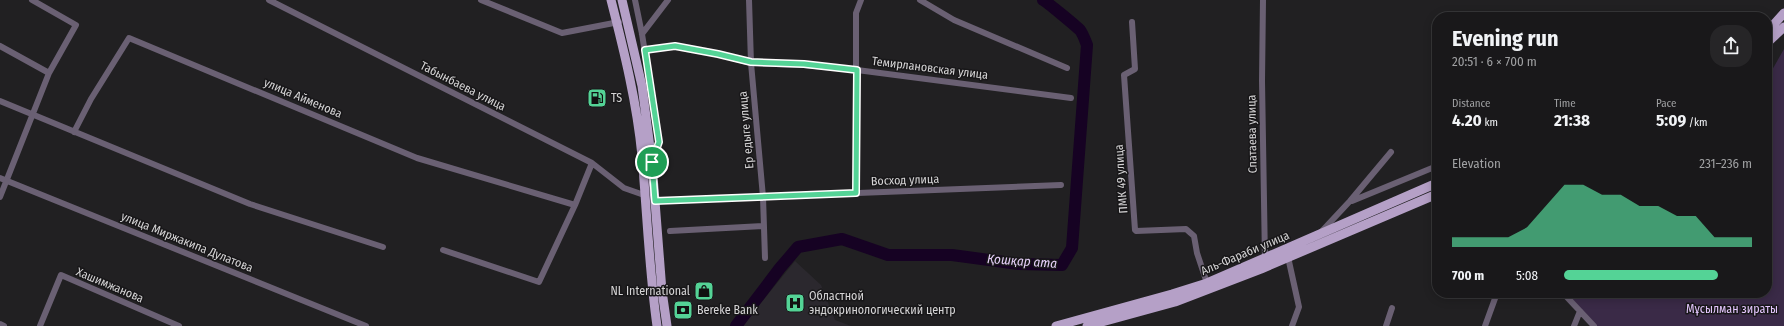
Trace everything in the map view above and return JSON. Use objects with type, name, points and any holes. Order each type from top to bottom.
[{"type":"main road","points":[[611,0],[632,88],[642,155],[652,292],[657,326]]},
{"type":"main road","points":[[622,0],[642,86],[652,162],[661,284],[667,326]]},
{"type":"main road","points":[[1772,26],[1784,13]]},
{"type":"main road","points":[[1772,38],[1784,27]]},
{"type":"main road","name":"Аль-Фараби улица","points":[[1087,326],[1099,324],[1175,302],[1266,263],[1320,234],[1432,186]]},
{"type":"main road","name":"Аль-Фараби улица","points":[[1056,326],[1172,294],[1288,257],[1432,196]]},
{"type":"street","points":[[0,197],[31,114],[49,73],[76,25],[32,0]]},
{"type":"street","name":"Табынбаева улица","points":[[269,0],[592,163],[624,188],[644,195]]},
{"type":"street","points":[[481,0],[562,33],[627,21]]},
{"type":"street","points":[[635,0],[645,50],[659,142],[652,162]]},
{"type":"street","points":[[642,34],[668,0]]},
{"type":"street","name":"Ер едыге улица","points":[[749,0],[751,62],[762,197],[765,258]]},
{"type":"street","points":[[856,193],[856,13],[860,0]]},
{"type":"street","points":[[920,0],[954,20],[1067,68]]},
{"type":"street","name":"Спатаева улица","points":[[1263,0],[1262,81],[1266,263]]},
{"type":"street","name":"ПМК 49 улица","points":[[1132,22],[1135,69],[1124,75],[1135,230],[1186,229],[1194,236],[1196,253],[1207,283]]},
{"type":"street","name":"улица Айменова","points":[[74,132],[91,99],[129,38],[417,158],[575,205]]},
{"type":"street","points":[[0,46],[49,73]]},
{"type":"street","name":"Темирлановская улица","points":[[645,50],[675,46],[751,62],[804,64],[1071,98]]},
{"type":"street","points":[[0,101],[250,204],[383,248]]},
{"type":"street","points":[[1320,234],[1391,152]]},
{"type":"street","points":[[443,250],[539,282],[575,205],[592,163]]},
{"type":"street","points":[[1350,201],[1432,168]]},
{"type":"street","name":"улица Миржакипа Дулатова","points":[[0,178],[366,326]]},
{"type":"street","name":"Восход улица","points":[[655,201],[1061,185]]},
{"type":"street","points":[[670,231],[763,226]]},
{"type":"street","points":[[1288,257],[1299,307],[1292,326]]},
{"type":"street","name":"Хашимжанова","points":[[40,326],[61,275],[180,326]]},
{"type":"street","points":[[1485,326],[1495,298]]},
{"type":"street","points":[[1568,298],[1594,326]]},
{"type":"street","points":[[1386,326],[1392,308]]},
{"type":"street","points":[[1574,326],[1580,311]]},
{"type":"street","points":[[0,324],[4,326]]},
{"type":"shaded area","name":"Областной эндокринологический центр","points":[[795,261],[821,285],[835,320],[851,326],[742,326]]},
{"type":"green space","name":"Мұсылман зираты","points":[[1784,49],[1784,326],[1594,326],[1568,298],[1772,298],[1772,70]]},
{"type":"waterway","name":"Қошқар ата","points":[[736,326],[798,247],[842,239],[888,255],[952,255],[1019,264],[1062,265],[1072,248],[1087,45],[1080,30],[1043,0]]},
{"type":"place","name":"TS","points":[[597,98]]},
{"type":"place","name":"NL International","points":[[704,291]]},
{"type":"place","name":"Областной эндокринологический центр","points":[[795,303]]},
{"type":"place","name":"Bereke Bank","points":[[683,310]]},
{"type":"route","points":[[675,46],[751,62],[804,64],[857,70],[856,193],[655,201],[652,162],[659,142],[645,50],[675,46]]}]
